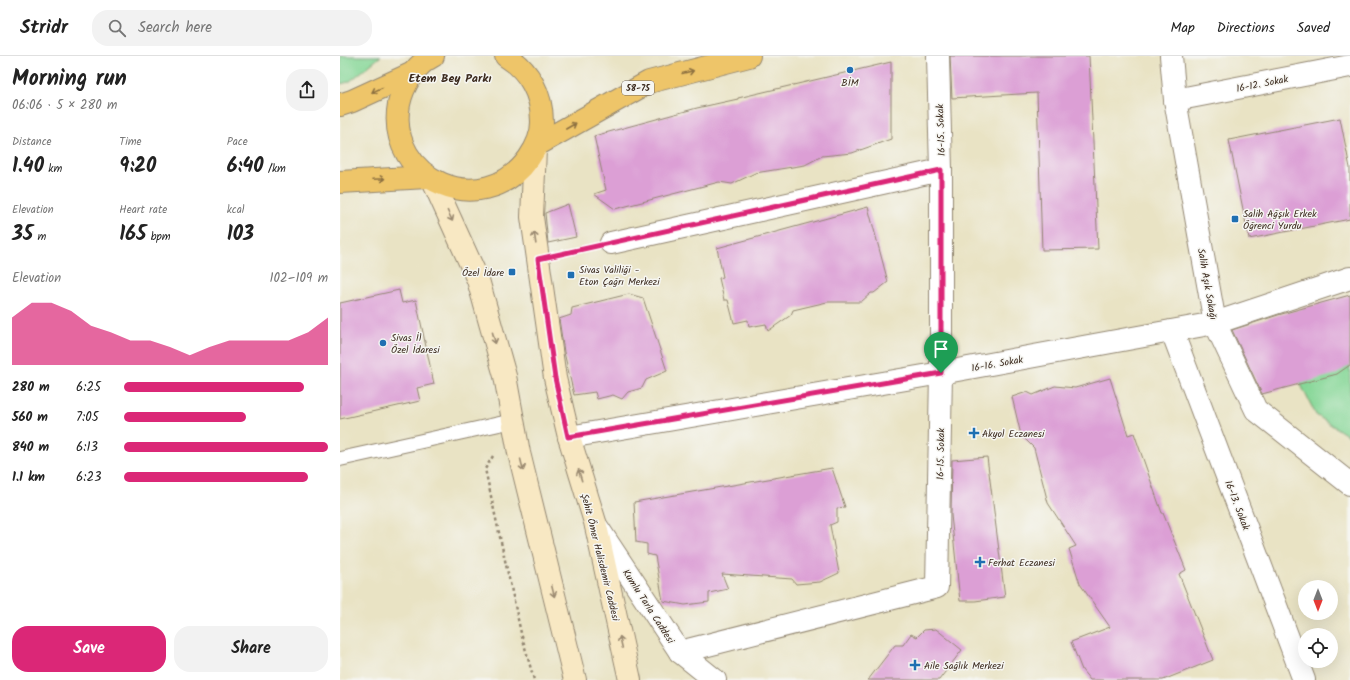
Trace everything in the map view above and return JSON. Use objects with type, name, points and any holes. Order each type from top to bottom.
[{"type":"main road","points":[[433,56],[413,73],[401,93],[397,116],[400,139],[411,160],[430,179],[478,280],[505,376],[518,452],[575,680]]},
{"type":"main road","points":[[340,182],[430,179],[456,189],[479,189],[502,183],[521,169],[536,147],[542,123],[540,100],[531,79],[516,62],[506,56]]},
{"type":"main road","name":"58-75","points":[[536,147],[649,82],[749,56]]},
{"type":"main road","points":[[340,105],[352,102],[413,73]]},
{"type":"main road","name":"Şehit Ömer Halisdemir Caddesi","points":[[536,147],[532,217],[555,378],[568,437],[595,522],[630,680]]},
{"type":"street","name":"16-15. Sokak","points":[[680,652],[937,587],[941,373],[941,170],[938,56]]},
{"type":"street","name":"Salih Aşık Sokağı","points":[[1171,56],[1175,100],[1215,324],[1256,410],[1350,484]]},
{"type":"street","name":"16-12. Sokak","points":[[1175,100],[1350,66]]},
{"type":"street","points":[[611,243],[941,170]]},
{"type":"street","name":"16-16. Sokak","points":[[568,437],[1215,324],[1350,278]]},
{"type":"street","name":"16-13. Sokak","points":[[1172,331],[1304,680]]},
{"type":"street","name":"Kumlu Tarla Caddesi","points":[[595,522],[680,652],[715,680]]},
{"type":"lane","points":[[340,459],[513,421]]},
{"type":"path","points":[[538,259],[611,243]]},
{"type":"path","points":[[513,421],[485,469],[521,633],[534,680]]},
{"type":"green space","points":[[340,56],[381,56],[349,82],[340,84]]},
{"type":"green space","points":[[1350,357],[1350,437],[1316,415],[1293,369]]},
{"type":"building","points":[[950,56],[1089,56],[1098,249],[1042,250],[1037,93],[952,98]]},
{"type":"building","points":[[891,62],[891,139],[852,153],[822,156],[805,165],[755,173],[732,184],[719,182],[615,209],[594,194],[606,190],[594,136],[697,108]]},
{"type":"building","points":[[1340,118],[1350,168],[1350,219],[1249,239],[1229,140]]},
{"type":"building","points":[[568,204],[576,237],[548,243],[545,213]]},
{"type":"building","points":[[868,207],[888,282],[874,293],[871,293],[861,302],[827,302],[793,310],[791,315],[768,331],[766,324],[749,327],[748,320],[734,323],[728,300],[724,300],[719,278],[723,277],[717,248]]},
{"type":"building","name":"Sivas İl Özel İdaresi","points":[[399,290],[402,303],[416,300],[434,384],[417,388],[420,401],[340,419],[340,303]]},
{"type":"building","points":[[629,294],[643,298],[667,371],[646,380],[642,388],[628,392],[622,399],[613,395],[597,399],[595,392],[574,395],[564,352],[559,319],[571,315],[572,308]]},
{"type":"building","points":[[1350,295],[1350,365],[1337,374],[1262,394],[1232,330],[1278,315]]},
{"type":"building","points":[[1110,378],[1128,435],[1134,433],[1162,513],[1186,570],[1179,574],[1213,660],[1163,680],[1090,680],[1082,670],[1071,642],[1110,627],[1080,584],[1069,549],[1076,546],[1048,503],[1034,448],[1021,435],[1012,397],[1027,392],[1033,395],[1055,386],[1075,388]]},
{"type":"building","points":[[987,457],[1005,597],[975,601],[960,601],[951,515],[952,460]]},
{"type":"building","points":[[832,468],[845,507],[837,508],[837,522],[830,525],[839,573],[820,582],[796,584],[792,579],[722,574],[728,589],[709,593],[709,602],[685,605],[663,601],[655,556],[647,554],[647,544],[636,542],[634,502]]},
{"type":"building","name":"Aile Sağlık Merkezi","points":[[936,629],[962,650],[939,680],[868,680],[895,645],[903,645],[911,634],[917,637],[924,630]]},
{"type":"place","name":"BİM","points":[[850,70]]},
{"type":"place","name":"Salih Ağşık Erkek Öğrenci Yurdu","points":[[1235,219]]},
{"type":"place","name":"Özel İdare","points":[[512,272]]},
{"type":"place","name":"Sivas Valiliği - Eton Çağrı Merkezi","points":[[571,275]]},
{"type":"place","name":"Sivas İl Özel İdaresi","points":[[383,343]]},
{"type":"place","name":"Akyol Eczanesi","points":[[974,433]]},
{"type":"place","name":"Ferhat Eczanesi","points":[[980,562]]},
{"type":"place","name":"Aile Sağlık Merkezi","points":[[915,665]]},
{"type":"district","name":"Etem Bey Parkı","points":[[450,78]]},
{"type":"route","points":[[941,170],[941,373],[568,437],[555,378],[538,259],[941,170]]}]
